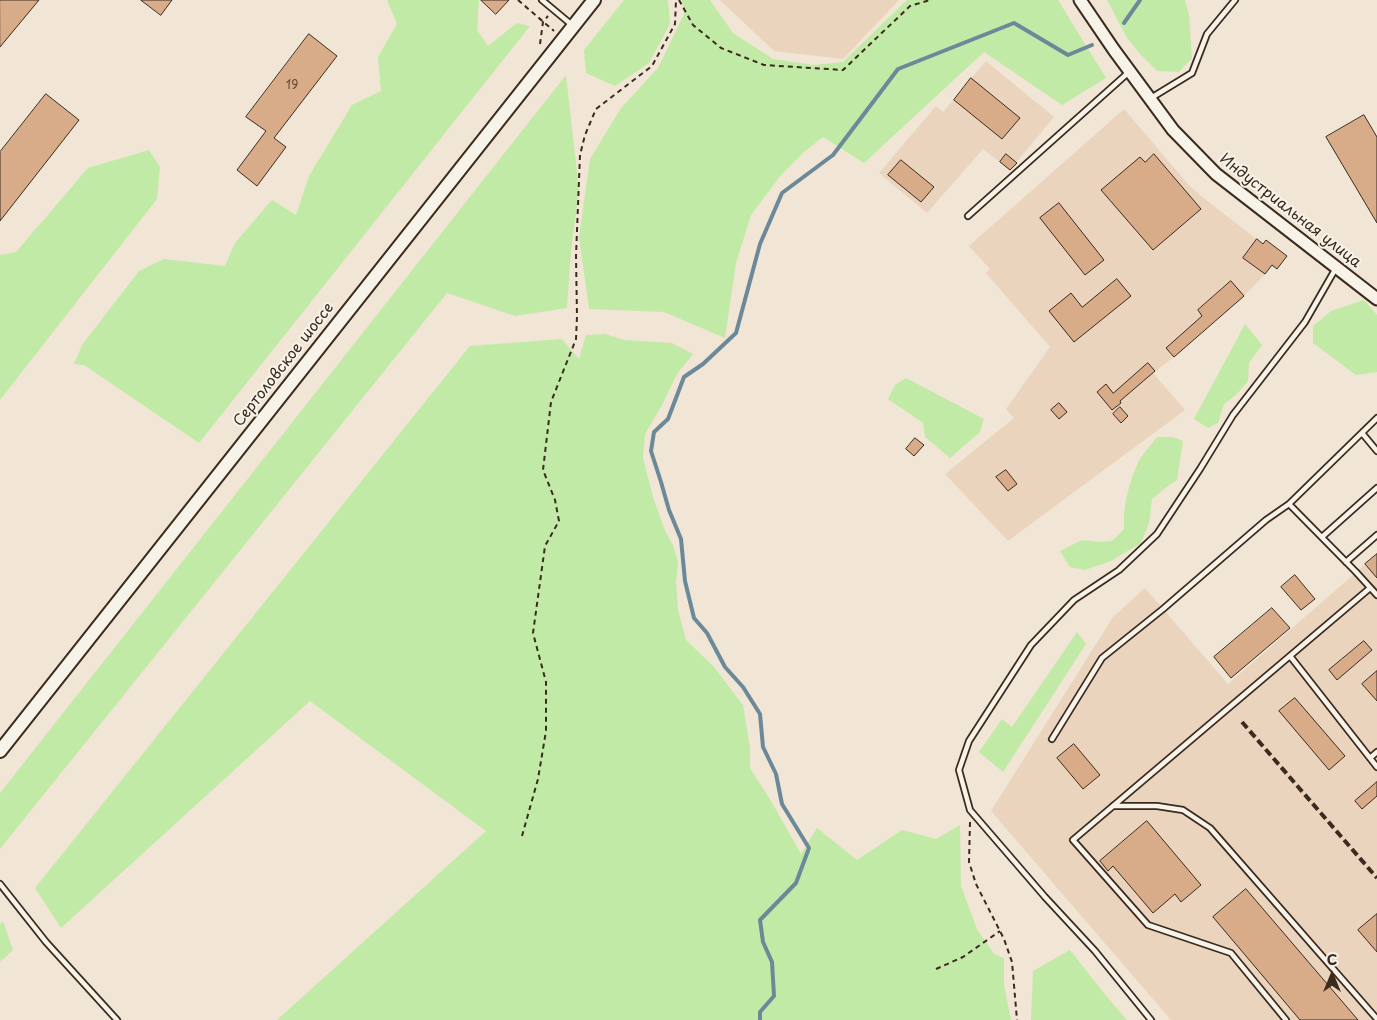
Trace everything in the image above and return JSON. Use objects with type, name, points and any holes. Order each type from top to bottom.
[{"type":"main road","name":"Сертоловское шоссе","points":[[0,751],[594,0]]},
{"type":"street","name":"Индустриальная улица","points":[[1080,0],[1173,130],[1216,174],[1377,298]]},
{"type":"lane","points":[[542,0],[573,26]]},
{"type":"lane","points":[[1150,99],[1192,73],[1207,34],[1235,0]]},
{"type":"lane","points":[[968,216],[1130,71]]},
{"type":"lane","points":[[1151,1020],[1095,951],[1045,897],[970,810],[959,770],[969,741],[1031,645],[1074,600],[1119,570],[1157,534],[1233,415],[1305,322],[1337,268]]},
{"type":"lane","points":[[1052,739],[1102,658],[1266,520],[1289,504],[1377,418]]},
{"type":"lane","points":[[1362,433],[1377,451]]},
{"type":"lane","points":[[1322,538],[1377,488]]},
{"type":"lane","points":[[1289,504],[1377,595]]},
{"type":"lane","points":[[1346,562],[1377,536]]},
{"type":"lane","points":[[1286,1020],[1231,953],[1148,925],[1073,840],[1370,588]]},
{"type":"lane","points":[[1290,656],[1377,767]]},
{"type":"lane","points":[[1370,758],[1377,752]]},
{"type":"lane","points":[[1113,806],[1158,806],[1183,810],[1210,828],[1377,1019]]},
{"type":"lane","points":[[0,884],[46,942],[118,1020]]},
{"type":"path","points":[[518,0],[558,35]]},
{"type":"path","points":[[678,0],[693,25],[721,48],[764,65],[843,70],[910,6],[930,0]]},
{"type":"path","points":[[522,836],[538,779],[546,731],[546,682],[533,633],[545,546],[559,521],[555,500],[543,470],[550,402],[576,339],[576,256],[580,155],[585,135],[596,109],[652,66],[674,24],[678,0]]},
{"type":"path","points":[[540,44],[543,22],[554,10]]},
{"type":"path","points":[[970,810],[969,862],[976,884],[1004,939],[1012,962],[1017,1020]]},
{"type":"path","points":[[936,969],[963,957],[1000,931]]},
{"type":"shaded area","points":[[720,0],[899,0],[843,59],[774,51]]},
{"type":"shaded area","points":[[986,61],[1054,117],[1010,170],[983,149],[927,213],[879,173],[936,106],[943,112]]},
{"type":"shaded area","points":[[1124,109],[1188,184],[1201,196],[1263,244],[1266,240],[1287,256],[1277,269],[1271,266],[1244,296],[1153,373],[1185,410],[1008,541],[945,474],[1014,418],[1006,409],[1050,347],[986,273],[990,269],[969,246]]},
{"type":"shaded area","points":[[1377,554],[1377,1020],[1171,1020],[991,811],[1113,617],[1145,588],[1228,684]]},
{"type":"green space","points":[[387,0],[479,0],[477,30],[488,46],[517,23],[530,26],[199,443],[84,365],[74,364],[82,345],[139,271],[164,259],[225,266],[235,243],[272,200],[296,215],[309,176],[352,105],[381,91],[378,57],[397,24]]},
{"type":"green space","points":[[624,0],[668,0],[670,24],[649,63],[615,86],[586,73],[584,50]]},
{"type":"green space","points":[[682,0],[710,0],[733,33],[773,59],[814,65],[843,62],[907,0],[1058,0],[1106,78],[1062,105],[984,52],[864,163],[823,137],[804,152],[781,175],[751,215],[736,263],[725,338],[664,312],[589,309],[579,237],[590,159],[621,108],[658,68],[684,14]]},
{"type":"green space","points":[[1107,0],[1185,0],[1189,15],[1192,58],[1179,72],[1157,71],[1127,38]]},
{"type":"green space","points":[[566,75],[579,190],[571,250],[567,308],[515,316],[447,293],[0,849],[0,793]]},
{"type":"green space","points":[[149,150],[160,167],[157,199],[0,400],[0,255],[16,252],[88,168]]},
{"type":"green space","points":[[1364,300],[1377,315],[1377,372],[1356,375],[1313,343],[1313,326],[1331,311]]},
{"type":"green space","points":[[1245,324],[1262,345],[1249,363],[1248,381],[1237,394],[1224,404],[1218,423],[1208,428],[1194,419]]},
{"type":"green space","points":[[605,334],[624,340],[672,343],[693,354],[677,374],[645,434],[643,458],[653,497],[678,562],[676,583],[678,610],[686,640],[714,667],[743,705],[750,748],[750,768],[801,854],[817,828],[857,860],[902,830],[936,839],[960,825],[961,886],[977,929],[994,954],[1004,958],[1004,984],[1011,1020],[277,1020],[486,831],[310,701],[61,928],[35,888],[470,346],[562,339],[579,359],[586,335]]},
{"type":"green space","points":[[906,378],[984,419],[980,432],[950,458],[925,437],[923,423],[888,399],[895,385]]},
{"type":"green space","points":[[1157,437],[1173,437],[1183,441],[1177,480],[1152,499],[1149,523],[1141,543],[1111,561],[1085,570],[1070,567],[1060,551],[1082,540],[1112,541],[1124,529],[1125,504],[1131,479],[1144,453]]},
{"type":"green space","points":[[1077,632],[1086,644],[1003,772],[979,752],[1002,719],[1012,727]]},
{"type":"green space","points":[[3,921],[13,950],[0,962],[0,925]]},
{"type":"green space","points":[[1070,950],[1127,1020],[1031,1020],[1033,971]]},
{"type":"building","points":[[0,0],[39,0],[0,47]]},
{"type":"building","points":[[141,0],[172,0],[161,15]]},
{"type":"building","points":[[481,0],[509,0],[496,14]]},
{"type":"building","points":[[309,34],[337,56],[274,138],[286,147],[257,186],[237,170],[266,131],[246,117]]},
{"type":"building","points":[[971,78],[1020,118],[1002,139],[954,100]]},
{"type":"building","points":[[46,94],[79,120],[0,221],[0,152]]},
{"type":"building","points":[[1364,115],[1377,137],[1377,223],[1326,137]]},
{"type":"building","points":[[1006,154],[1017,163],[1010,170],[1000,162]]},
{"type":"building","points":[[1154,154],[1201,209],[1153,250],[1101,190],[1140,157],[1145,162]]},
{"type":"building","points":[[901,160],[934,187],[921,202],[888,175]]},
{"type":"building","points":[[1059,203],[1104,260],[1085,275],[1040,218]]},
{"type":"building","points":[[1257,239],[1263,244],[1266,240],[1287,256],[1277,269],[1272,265],[1265,274],[1243,258]]},
{"type":"building","points":[[1117,279],[1131,296],[1074,342],[1049,311],[1071,293],[1082,307]]},
{"type":"building","points":[[1231,281],[1244,296],[1174,357],[1166,348],[1202,316],[1198,310]]},
{"type":"building","points":[[1148,363],[1155,371],[1112,410],[1097,392],[1106,384],[1113,393]]},
{"type":"building","points":[[1059,403],[1067,412],[1059,419],[1051,410]]},
{"type":"building","points":[[1120,407],[1128,416],[1121,423],[1113,414]]},
{"type":"building","points":[[915,438],[924,445],[914,456],[906,449]]},
{"type":"building","points":[[1006,470],[1017,484],[1008,491],[996,477]]},
{"type":"building","points":[[1377,554],[1377,578],[1365,564]]},
{"type":"building","points":[[1295,575],[1315,599],[1301,610],[1281,587]]},
{"type":"building","points":[[1272,608],[1290,628],[1231,678],[1214,657]]},
{"type":"building","points":[[1364,641],[1372,650],[1337,680],[1329,670]]},
{"type":"building","points":[[1377,671],[1377,701],[1362,684]]},
{"type":"building","points":[[1295,698],[1345,756],[1329,770],[1279,711]]},
{"type":"building","points":[[1074,744],[1100,775],[1083,789],[1057,758]]},
{"type":"building","points":[[1377,782],[1377,796],[1362,809],[1355,801]]},
{"type":"building","points":[[1147,821],[1201,885],[1181,902],[1175,894],[1153,913],[1113,866],[1108,871],[1100,861]]},
{"type":"building","points":[[1246,889],[1358,1020],[1300,1020],[1213,917]]},
{"type":"building","points":[[1377,914],[1377,952],[1358,930]]},
{"type":"waterway","points":[[1124,23],[1140,0]]},
{"type":"waterway","points":[[760,1020],[760,1012],[774,996],[772,962],[763,942],[760,920],[796,883],[809,848],[782,804],[776,774],[763,747],[760,714],[743,687],[725,667],[707,633],[694,618],[685,581],[681,539],[669,510],[651,451],[654,432],[668,419],[684,377],[703,364],[736,333],[760,244],[782,193],[833,155],[898,69],[1014,23],[1068,55],[1092,45]]},
{"type":"railway","points":[[1242,722],[1377,878]]}]
